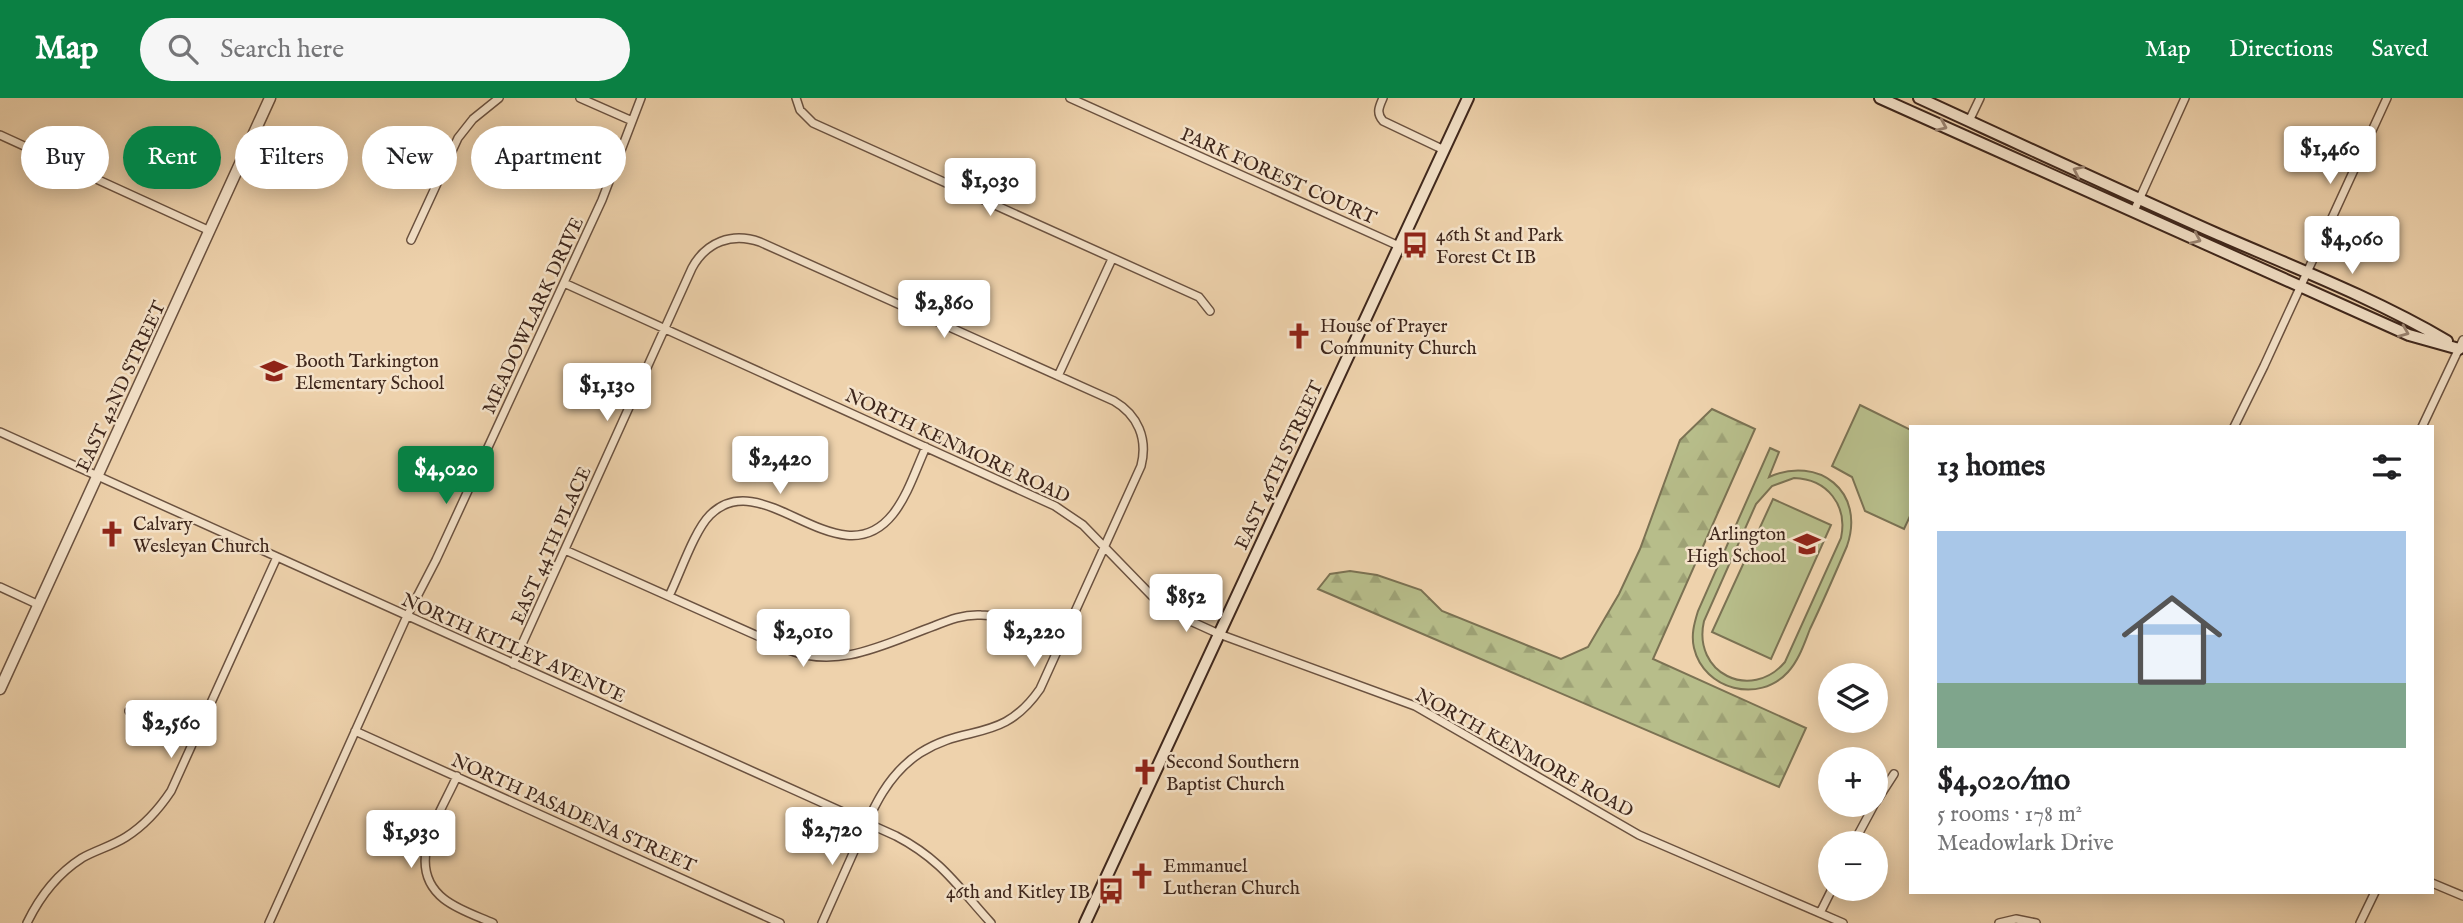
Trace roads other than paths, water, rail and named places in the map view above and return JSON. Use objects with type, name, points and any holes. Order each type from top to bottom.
[{"type":"main road","name":"EAST 46TH STREET","points":[[1085,923],[1468,98]]},
{"type":"main road","points":[[1880,98],[2409,335],[2462,346]]},
{"type":"main road","points":[[1919,98],[2140,200],[2306,271],[2462,346]]},
{"type":"street","name":"EAST 42ND STREET","points":[[0,689],[270,98]]},
{"type":"street","points":[[411,240],[458,138],[473,119],[499,98]]},
{"type":"street","points":[[580,98],[631,120]]},
{"type":"street","name":"MEADOWLARK DRIVE","points":[[269,923],[407,616],[436,560],[602,200],[641,98]]},
{"type":"street","name":"PARK FOREST COURT","points":[[1070,98],[1399,246]]},
{"type":"street","points":[[1382,98],[1378,108],[1383,121],[1444,150]]},
{"type":"street","points":[[1969,121],[1980,98]]},
{"type":"street","points":[[2134,211],[2185,98]]},
{"type":"street","points":[[2235,425],[2387,98]]},
{"type":"street","points":[[797,102],[803,114],[813,123],[1199,297],[1210,311]]},
{"type":"street","points":[[0,135],[211,230]]},
{"type":"street","name":"EAST 44TH PLACE","points":[[513,664],[692,268],[709,247],[724,240],[745,238],[761,242],[1058,376]]},
{"type":"street","points":[[822,923],[876,802],[887,785],[913,758],[949,739],[1000,726],[1022,712],[1040,690],[1141,466],[1144,444],[1138,425],[1121,405],[1058,376],[1112,258]]},
{"type":"street","name":"NORTH KENMORE ROAD","points":[[564,282],[1063,510],[1083,525],[1143,587],[1165,606],[1186,619],[1219,634],[1416,706],[1639,835],[1843,923]]},
{"type":"street","points":[[2423,425],[2462,346]]},
{"type":"street","name":"NORTH KITLEY AVENUE","points":[[0,432],[911,844],[939,864],[991,923]]},
{"type":"street","points":[[669,596],[702,525],[720,507],[736,501],[752,501],[836,534],[848,536],[869,532],[887,521],[900,505],[926,447]]},
{"type":"street","points":[[565,550],[789,650],[822,658],[839,658],[859,653],[955,618],[971,615],[1004,618],[1062,643]]},
{"type":"street","points":[[27,923],[46,891],[63,873],[84,858],[125,838],[159,808],[175,784],[277,557]]},
{"type":"street","points":[[0,587],[39,605]]},
{"type":"street","points":[[129,711],[194,742]]},
{"type":"street","name":"NORTH PASADENA STREET","points":[[355,731],[780,923]]},
{"type":"street","points":[[1888,783],[1894,774]]},
{"type":"street","points":[[457,776],[427,842],[424,862],[427,876],[436,891],[449,902],[493,923]]},
{"type":"street","points":[[2434,884],[2463,896]]},
{"type":"street","points":[[2360,923],[2374,894]]},
{"type":"street","points":[[1821,913],[1826,901]]},
{"type":"street","points":[[1999,923],[2017,919],[2036,923]]},
{"type":"place","name":"46th St and Park Forest Ct IB","points":[[1415,245]]},
{"type":"place","name":"House of Prayer Community Church","points":[[1299,336]]},
{"type":"place","name":"Booth Tarkington Elementary School","points":[[274,371]]},
{"type":"place","name":"Calvary Wesleyan Church","points":[[112,534]]},
{"type":"place","name":"Arlington High School","points":[[1807,544]]},
{"type":"place","name":"Second Southern Baptist Church","points":[[1145,772]]},
{"type":"place","name":"Emmanuel Lutheran Church","points":[[1142,876]]},
{"type":"place","name":"46th and Kitley IB","points":[[1111,891]]}]
